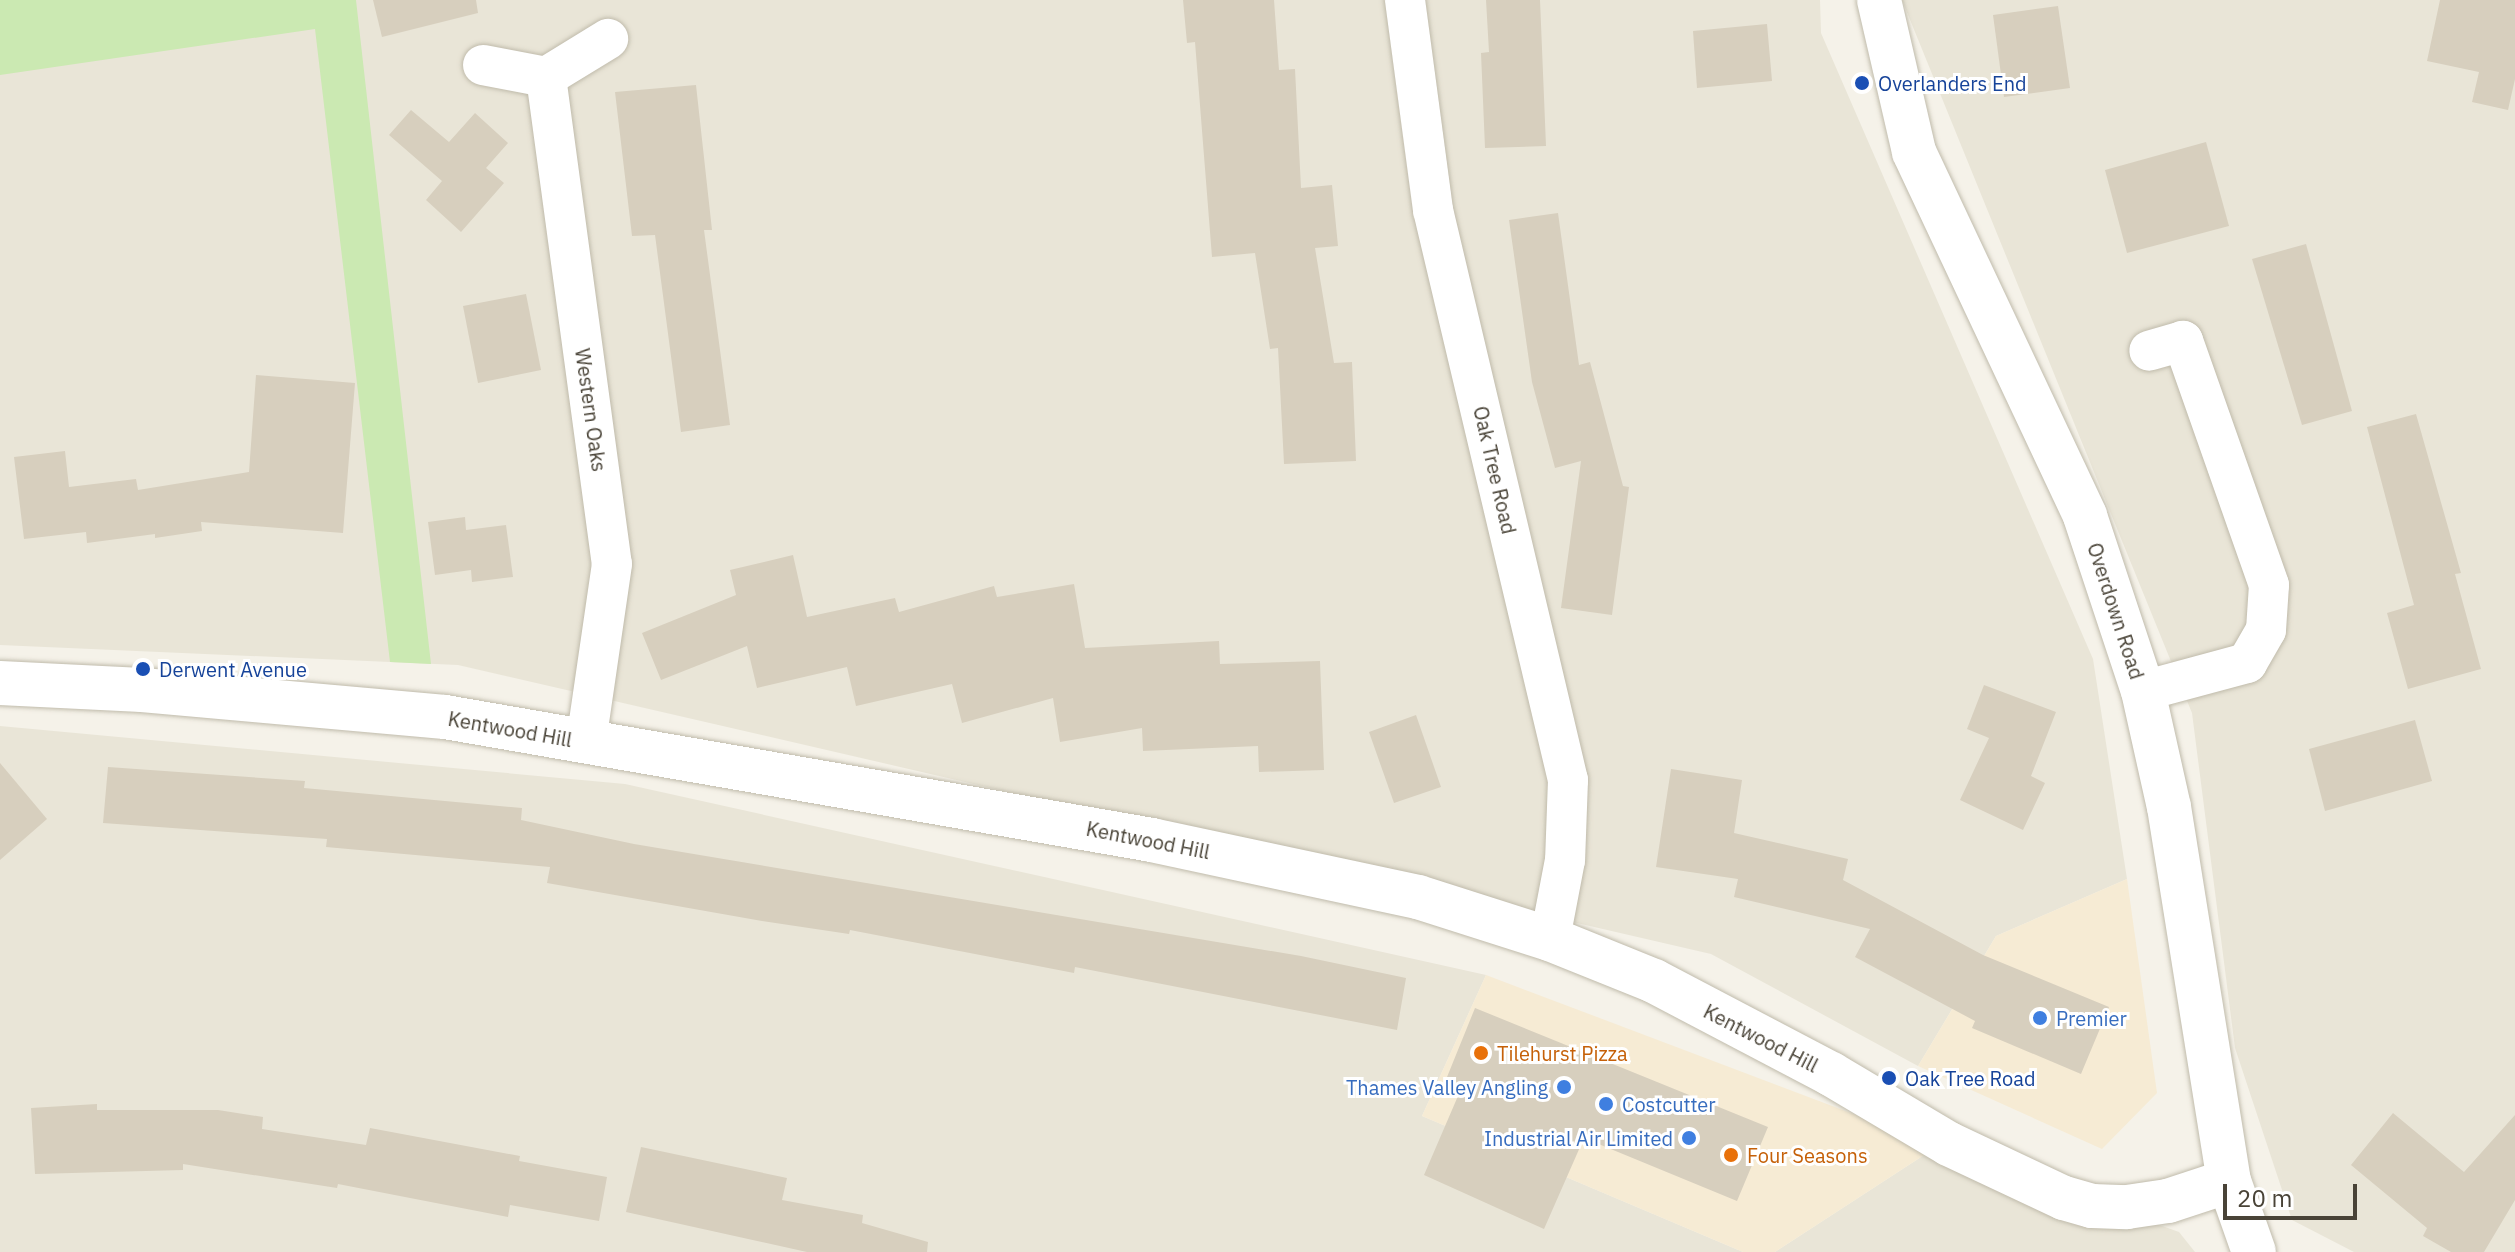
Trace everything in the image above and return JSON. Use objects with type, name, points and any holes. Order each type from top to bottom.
[{"type":"street","name":"Oak Tree Road","points":[[1405,0],[1433,210],[1568,780],[1565,860],[1550,939]]},
{"type":"street","name":"Overdown Road","points":[[1879,0],[1914,152],[2085,516],[2143,691],[2169,807],[2229,1181],[2254,1252]]},
{"type":"street","points":[[483,65],[546,77],[608,39]]},
{"type":"street","name":"Western Oaks","points":[[546,77],[612,564],[586,742]]},
{"type":"street","points":[[2143,691],[2247,663],[2266,630],[2269,585],[2183,341],[2149,351]]},
{"type":"street","name":"Kentwood Hill","points":[[0,683],[142,690],[445,717],[1152,840],[1418,897],[1550,939],[1654,981],[1831,1074],[1949,1144],[2064,1198],[2092,1206],[2127,1207],[2168,1201],[2229,1181]]},
{"type":"shaded area","points":[[0,0],[1820,0],[1821,33],[2093,659],[2127,879],[1996,936],[1918,1066],[1711,954],[458,665],[0,645]]},
{"type":"shaded area","points":[[1902,0],[2515,0],[2515,1252],[2354,1252],[2292,1220],[2235,1048],[2192,713]]},
{"type":"shaded area","points":[[0,726],[625,784],[1486,975],[1422,1116],[1743,1252],[0,1252]]},
{"type":"shaded area","points":[[2127,879],[2157,1093],[2102,1149],[1918,1066],[1996,936]]},
{"type":"shaded area","points":[[1486,975],[1938,1146],[1775,1252],[1743,1252],[1422,1116]]},
{"type":"shaded area","points":[[1938,1146],[2179,1232],[2195,1252],[1775,1252]]},
{"type":"green space","points":[[0,0],[356,0],[431,664],[390,662],[315,29],[0,75]]},
{"type":"building","points":[[373,0],[476,0],[478,13],[382,37]]},
{"type":"building","points":[[1183,0],[1274,0],[1279,70],[1295,69],[1301,188],[1332,185],[1338,246],[1315,248],[1334,363],[1352,362],[1356,461],[1284,464],[1278,348],[1270,349],[1255,253],[1212,257],[1195,42],[1187,43]]},
{"type":"building","points":[[1486,0],[1540,0],[1546,146],[1485,148],[1481,53],[1489,52]]},
{"type":"building","points":[[2440,0],[2515,0],[2515,79],[2508,110],[2472,102],[2479,72],[2427,61]]},
{"type":"building","points":[[2058,6],[2070,88],[2004,97],[1993,15]]},
{"type":"building","points":[[1767,24],[1772,81],[1697,88],[1693,31]]},
{"type":"building","points":[[696,85],[712,230],[704,230],[730,425],[681,432],[655,235],[632,236],[615,92]]},
{"type":"building","points":[[411,110],[449,142],[475,113],[508,143],[486,168],[504,183],[461,232],[426,200],[442,181],[389,135]]},
{"type":"building","points":[[2206,142],[2229,226],[2127,253],[2105,170]]},
{"type":"building","points":[[1558,213],[1579,365],[1590,362],[1623,486],[1629,487],[1612,615],[1561,608],[1581,461],[1555,468],[1532,382],[1509,220]]},
{"type":"building","points":[[2306,244],[2352,411],[2302,425],[2252,259]]},
{"type":"building","points":[[526,294],[541,370],[478,383],[463,306]]},
{"type":"building","points":[[256,375],[355,383],[343,533],[201,522],[202,531],[155,538],[155,534],[87,543],[86,532],[24,539],[14,457],[65,451],[69,487],[136,479],[138,490],[249,472]]},
{"type":"building","points":[[2416,414],[2461,573],[2455,574],[2481,669],[2408,689],[2387,613],[2414,605],[2367,427]]},
{"type":"building","points":[[465,517],[466,530],[506,525],[513,577],[472,582],[471,570],[435,575],[428,522]]},
{"type":"building","points":[[793,555],[807,617],[895,598],[899,612],[994,586],[997,597],[1074,584],[1085,648],[1219,641],[1220,664],[1320,661],[1324,770],[1259,772],[1258,746],[1143,751],[1142,728],[1060,742],[1053,698],[962,723],[952,684],[856,706],[847,667],[757,688],[747,646],[661,680],[642,633],[736,595],[730,570]]},
{"type":"building","points":[[1984,685],[2056,712],[2031,776],[2045,783],[2023,830],[1960,800],[1989,738],[1967,729]]},
{"type":"building","points":[[1416,715],[1441,787],[1394,803],[1369,732]]},
{"type":"building","points":[[2415,720],[2432,781],[2325,811],[2309,749]]},
{"type":"building","points":[[0,763],[47,819],[0,860]]},
{"type":"building","points":[[108,767],[305,781],[304,788],[522,808],[521,820],[634,844],[1301,956],[1406,978],[1397,1030],[1075,967],[1074,973],[850,930],[849,934],[762,921],[547,883],[550,867],[326,847],[327,839],[103,823]]},
{"type":"building","points":[[1671,769],[1742,780],[1734,833],[1848,859],[1843,880],[1983,955],[2109,1007],[2081,1074],[1972,1028],[1975,1021],[1855,957],[1870,929],[1734,897],[1738,879],[1656,867]]},
{"type":"building","points":[[1475,1008],[1768,1127],[1737,1201],[1584,1138],[1544,1229],[1424,1175],[1461,1089],[1445,1082]]},
{"type":"building","points":[[97,1104],[97,1110],[218,1110],[263,1117],[262,1129],[366,1145],[370,1128],[520,1156],[519,1161],[607,1177],[599,1221],[510,1205],[508,1217],[338,1184],[337,1188],[183,1164],[183,1170],[35,1174],[31,1108]]},
{"type":"building","points":[[2393,1113],[2464,1172],[2515,1115],[2515,1200],[2484,1252],[2451,1252],[2423,1236],[2427,1228],[2351,1165]]},
{"type":"building","points":[[641,1147],[787,1178],[782,1200],[863,1215],[862,1223],[928,1242],[927,1252],[807,1252],[626,1212]]},
{"type":"place","name":"Overlanders End","points":[[1862,83]]},
{"type":"place","name":"Derwent Avenue","points":[[143,669]]},
{"type":"place","name":"Premier","points":[[2040,1018]]},
{"type":"place","name":"Tilehurst Pizza","points":[[1481,1053]]},
{"type":"place","name":"Oak Tree Road","points":[[1889,1078]]},
{"type":"place","name":"Thames Valley Angling","points":[[1564,1087]]},
{"type":"place","name":"Costcutter","points":[[1606,1104]]},
{"type":"place","name":"Industrial Air Limited","points":[[1689,1138]]},
{"type":"place","name":"Four Seasons","points":[[1731,1155]]}]
